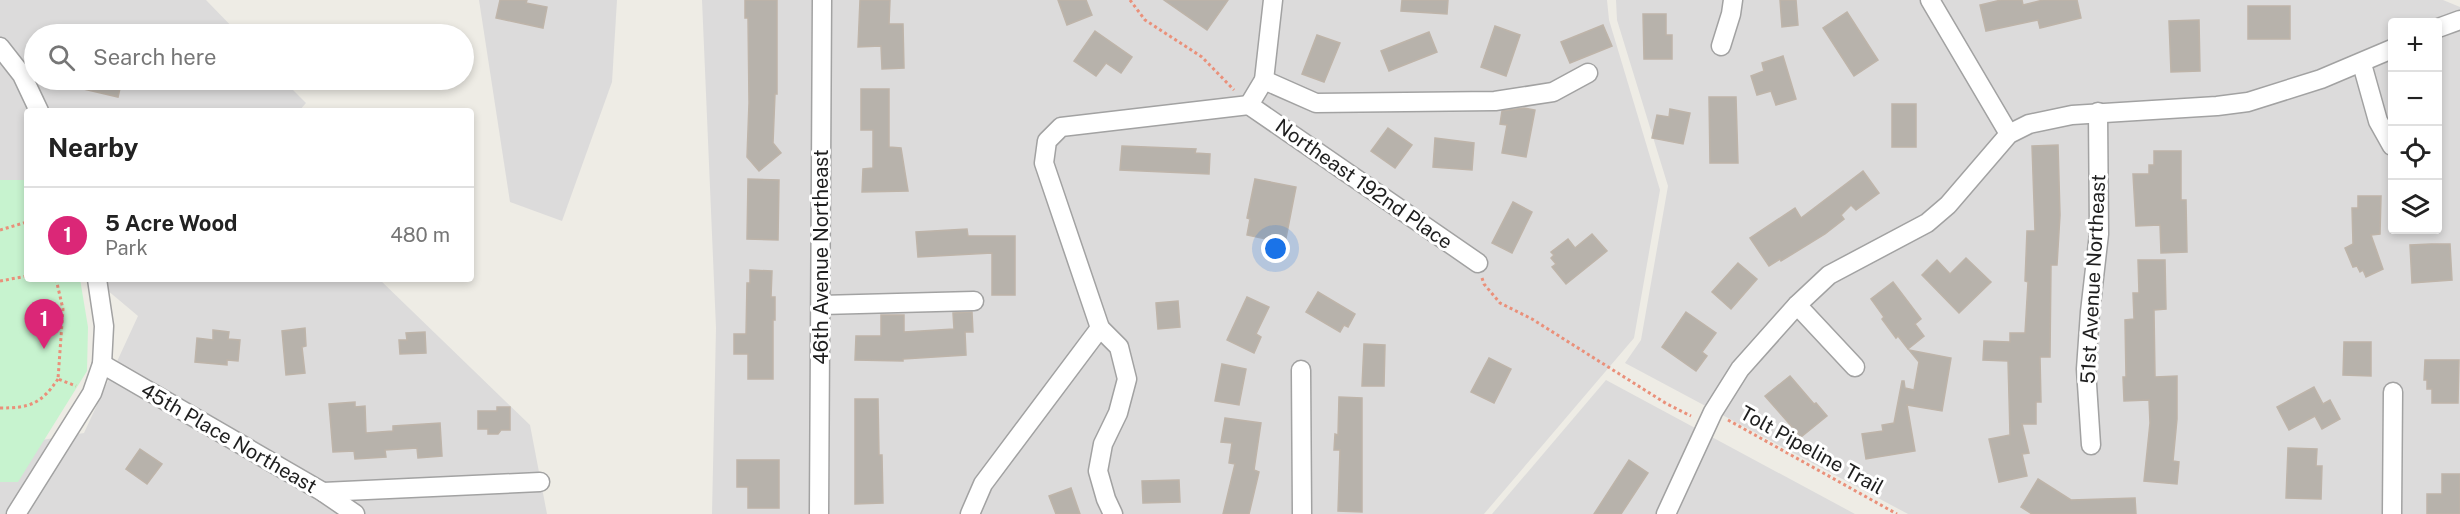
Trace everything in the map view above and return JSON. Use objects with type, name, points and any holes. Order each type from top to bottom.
[{"type":"street","name":"46th Avenue Northeast","points":[[819,514],[822,0]]},
{"type":"street","points":[[1113,514],[1098,471],[1103,444],[1118,413],[1127,379],[1119,347],[1100,328],[1044,163],[1047,141],[1061,127],[1249,105],[1264,80],[1273,0]]},
{"type":"street","points":[[1720,46],[1731,14],[1732,0]]},
{"type":"street","points":[[1930,0],[2009,134]]},
{"type":"street","points":[[2442,27],[2460,20]]},
{"type":"street","points":[[0,47],[24,79]]},
{"type":"street","points":[[1666,514],[1713,412],[1740,369],[1797,305],[1829,275],[1927,223],[1948,205],[2009,134],[2029,124],[2049,118],[2098,112],[2217,106],[2248,102],[2362,64],[2388,52]]},
{"type":"street","points":[[2362,64],[2378,121],[2388,139]]},
{"type":"street","points":[[1264,80],[1316,103],[1495,101],[1553,92],[1588,73]]},
{"type":"street","points":[[29,90],[38,108]]},
{"type":"street","name":"Northeast 192nd Place","points":[[1249,105],[1479,264]]},
{"type":"street","name":"51st Avenue Northeast","points":[[2091,445],[2086,369],[2099,234],[2098,112]]},
{"type":"street","points":[[16,514],[92,393],[102,364],[104,326],[97,282]]},
{"type":"street","points":[[821,305],[974,301]]},
{"type":"street","points":[[1797,305],[1856,367]]},
{"type":"street","points":[[969,514],[983,484],[1100,328]]},
{"type":"street","name":"45th Place Northeast","points":[[102,364],[323,492],[355,514]]},
{"type":"street","points":[[1301,370],[1302,514]]},
{"type":"street","points":[[2392,514],[2393,392]]},
{"type":"street","points":[[323,492],[540,482]]},
{"type":"path","points":[[1130,0],[1145,20],[1202,57],[1249,105]]},
{"type":"path","points":[[0,230],[24,223]]},
{"type":"path","points":[[1479,264],[1484,284],[1500,303],[1532,319],[1689,417],[1713,412]]},
{"type":"path","points":[[0,281],[24,277]]},
{"type":"path","points":[[0,408],[24,408],[46,397],[58,379],[61,364],[63,309],[57,282]]},
{"type":"path","points":[[58,379],[76,386]]},
{"type":"path","name":"Tolt Pipeline Trail","points":[[1713,412],[1897,514]]},
{"type":"shaded area","points":[[0,0],[206,0],[229,24],[24,24],[24,90],[293,90],[306,103],[302,108],[24,108],[24,218],[0,198]]},
{"type":"shaded area","points":[[479,0],[617,0],[612,82],[562,221],[510,202]]},
{"type":"shaded area","points":[[702,0],[1607,0],[1609,20],[1660,190],[1634,338],[1484,514],[712,514],[716,328]]},
{"type":"shaded area","points":[[1616,0],[2443,0],[2460,7],[2460,514],[1908,514],[1625,363],[1641,340],[1668,186],[1617,20]]},
{"type":"shaded area","points":[[98,282],[382,282],[530,425],[547,514],[0,514],[0,447],[84,433],[138,316]]},
{"type":"shaded area","points":[[1606,380],[1855,514],[1492,514]]},
{"type":"green space","points":[[0,180],[24,180],[24,282],[80,282],[88,327],[87,371],[18,482],[0,482]]},
{"type":"building","points":[[500,0],[527,0],[526,3],[547,7],[543,28],[496,18]]},
{"type":"building","points":[[745,0],[777,0],[777,94],[775,94],[773,143],[781,153],[759,171],[747,157],[748,18],[745,18]]},
{"type":"building","points":[[860,0],[890,0],[889,24],[903,24],[904,68],[882,69],[881,46],[858,47]]},
{"type":"building","points":[[1058,0],[1086,0],[1092,15],[1067,25]]},
{"type":"building","points":[[1164,0],[1228,0],[1207,30]]},
{"type":"building","points":[[1402,0],[1448,0],[1447,14],[1401,11]]},
{"type":"building","points":[[1780,0],[1796,0],[1798,25],[1782,27]]},
{"type":"building","points":[[2001,0],[2022,0],[2023,5],[2043,0],[2077,0],[2081,18],[2040,28],[2038,20],[1986,31],[1980,5]]},
{"type":"building","points":[[2248,6],[2290,6],[2290,39],[2248,39]]},
{"type":"building","points":[[1847,12],[1878,60],[1854,76],[1823,28]]},
{"type":"building","points":[[1643,14],[1666,14],[1666,35],[1672,35],[1672,59],[1644,59]]},
{"type":"building","points":[[2199,20],[2200,71],[2171,72],[2169,21]]},
{"type":"building","points":[[1603,25],[1612,46],[1570,63],[1561,42]]},
{"type":"building","points":[[1495,26],[1520,35],[1506,76],[1481,67]]},
{"type":"building","points":[[1095,31],[1132,57],[1121,73],[1106,63],[1096,76],[1074,61]]},
{"type":"building","points":[[1429,32],[1437,52],[1389,71],[1381,51]]},
{"type":"building","points":[[1317,35],[1340,43],[1324,82],[1302,74]]},
{"type":"building","points":[[1783,56],[1796,99],[1776,105],[1771,91],[1757,95],[1751,76],[1764,71],[1762,63]]},
{"type":"building","points":[[861,89],[889,89],[889,147],[901,148],[908,191],[862,192],[863,169],[873,168],[873,130],[861,130]]},
{"type":"building","points":[[88,90],[120,90],[118,97]]},
{"type":"building","points":[[1709,97],[1736,97],[1738,163],[1710,163]]},
{"type":"building","points":[[1892,104],[1916,104],[1916,147],[1892,147]]},
{"type":"building","points":[[1524,108],[1535,110],[1526,157],[1502,153],[1507,125],[1500,124],[1502,111]]},
{"type":"building","points":[[1670,109],[1690,113],[1683,144],[1652,138],[1657,115],[1669,117]]},
{"type":"building","points":[[1388,128],[1412,145],[1395,168],[1371,151]]},
{"type":"building","points":[[1435,138],[1474,143],[1472,170],[1433,167]]},
{"type":"building","points":[[2058,145],[2060,215],[2057,265],[2051,265],[2050,357],[2040,357],[2041,402],[2036,402],[2036,424],[2022,424],[2029,453],[2022,454],[2027,476],[1999,482],[1989,439],[2010,435],[2008,361],[1983,360],[1984,341],[2010,342],[2010,333],[2025,333],[2028,282],[2025,281],[2027,231],[2035,231],[2032,146]]},
{"type":"building","points":[[1122,146],[1196,149],[1195,153],[1210,154],[1209,174],[1120,170]]},
{"type":"building","points":[[2154,151],[2181,151],[2181,200],[2186,200],[2187,252],[2161,253],[2160,225],[2136,226],[2133,174],[2149,174],[2149,165],[2154,165]]},
{"type":"building","points":[[1863,171],[1879,193],[1856,210],[1851,205],[1841,215],[1844,219],[1825,234],[1769,266],[1750,238],[1795,208],[1801,218]]},
{"type":"building","points":[[748,179],[779,180],[778,240],[747,239]]},
{"type":"building","points":[[1255,179],[1296,187],[1285,243],[1247,235],[1250,219],[1247,218]]},
{"type":"building","points":[[2358,196],[2381,196],[2380,234],[2371,235],[2383,269],[2366,277],[2363,270],[2360,272],[2357,266],[2353,267],[2345,248],[2353,244],[2352,208],[2358,208]]},
{"type":"building","points":[[1513,202],[1532,212],[1512,253],[1492,243]]},
{"type":"building","points":[[967,229],[968,236],[1015,236],[1015,295],[992,295],[992,253],[918,257],[916,232]]},
{"type":"building","points":[[1592,234],[1607,251],[1566,284],[1552,267],[1556,264],[1551,258],[1554,255],[1551,252],[1568,239],[1575,248]]},
{"type":"building","points":[[2450,244],[2452,280],[2412,283],[2410,245]]},
{"type":"building","points":[[1966,258],[1991,282],[1959,313],[1922,275],[1937,260],[1950,274]]},
{"type":"building","points":[[2138,260],[2165,260],[2166,309],[2154,310],[2155,377],[2177,376],[2177,419],[2173,461],[2179,462],[2177,484],[2144,481],[2150,423],[2149,400],[2124,401],[2125,320],[2134,319],[2133,293],[2139,293]]},
{"type":"building","points":[[1738,263],[1757,279],[1731,309],[1712,292]]},
{"type":"building","points":[[750,270],[772,271],[771,297],[775,297],[773,379],[748,379],[748,354],[734,354],[734,334],[746,334],[747,283],[750,283]]},
{"type":"building","points":[[1893,282],[1921,319],[1915,324],[1924,336],[1908,349],[1898,336],[1896,338],[1871,299]]},
{"type":"building","points":[[1318,292],[1355,314],[1348,327],[1344,325],[1340,332],[1306,312]]},
{"type":"building","points":[[1247,297],[1269,307],[1256,334],[1261,337],[1254,353],[1227,340]]},
{"type":"building","points":[[1178,301],[1180,327],[1158,329],[1156,303]]},
{"type":"building","points":[[972,312],[973,332],[965,332],[966,355],[903,359],[903,361],[855,360],[856,336],[881,336],[881,315],[904,315],[904,332],[954,329],[953,313]]},
{"type":"building","points":[[1686,312],[1716,333],[1702,352],[1707,356],[1696,371],[1662,347]]},
{"type":"building","points":[[305,328],[306,346],[302,347],[305,373],[286,375],[282,331]]},
{"type":"building","points":[[213,330],[229,332],[228,339],[240,340],[238,361],[227,360],[227,365],[195,362],[197,338],[213,340]]},
{"type":"building","points":[[425,332],[426,353],[400,354],[399,340],[407,340],[406,333]]},
{"type":"building","points":[[2344,342],[2371,342],[2371,376],[2343,375]]},
{"type":"building","points":[[1364,344],[1385,345],[1384,386],[1362,386]]},
{"type":"building","points":[[1909,350],[1951,358],[1942,411],[1907,405],[1915,451],[1866,459],[1862,434],[1883,431],[1882,425],[1894,423],[1902,381],[1904,381],[1905,388],[1914,390],[1919,362]]},
{"type":"building","points":[[1489,358],[1511,369],[1494,403],[1471,392]]},
{"type":"building","points":[[2425,360],[2459,360],[2458,403],[2432,403],[2432,389],[2427,389],[2427,380],[2424,380]]},
{"type":"building","points":[[1222,364],[1246,369],[1239,405],[1215,401]]},
{"type":"building","points":[[1790,376],[1827,416],[1801,437],[1765,396]]},
{"type":"building","points":[[2314,387],[2323,404],[2330,400],[2340,419],[2322,429],[2315,416],[2289,430],[2277,407]]},
{"type":"building","points":[[1339,397],[1362,398],[1362,512],[1338,511],[1340,450],[1334,450],[1335,434],[1338,435]]},
{"type":"building","points":[[855,399],[878,399],[883,503],[855,504]]},
{"type":"building","points":[[355,402],[355,407],[365,406],[366,433],[393,431],[393,426],[440,423],[442,456],[418,458],[417,448],[385,450],[386,457],[355,459],[354,451],[333,452],[329,404]]},
{"type":"building","points":[[497,407],[510,407],[510,430],[488,434],[488,429],[478,429],[478,411],[497,411]]},
{"type":"building","points":[[1225,418],[1261,423],[1254,470],[1259,472],[1249,514],[1223,514],[1235,464],[1229,463],[1232,443],[1221,442]]},
{"type":"building","points":[[2288,448],[2317,449],[2316,466],[2322,466],[2321,499],[2286,498]]},
{"type":"building","points":[[140,449],[162,464],[147,484],[126,469]]},
{"type":"building","points":[[737,460],[779,460],[779,508],[748,508],[748,487],[737,487]]},
{"type":"building","points":[[1629,460],[1648,473],[1621,514],[1594,514]]},
{"type":"building","points":[[2442,474],[2460,474],[2460,514],[2427,514],[2427,494],[2442,494]]},
{"type":"building","points":[[2038,479],[2071,500],[2135,498],[2136,514],[2032,514],[2021,507]]},
{"type":"building","points":[[1179,480],[1180,502],[1143,503],[1142,481]]},
{"type":"building","points":[[1071,488],[1080,514],[1056,514],[1049,496]]},
{"type":"place","name":"5 Acre Wood","points":[[44,349]]}]
